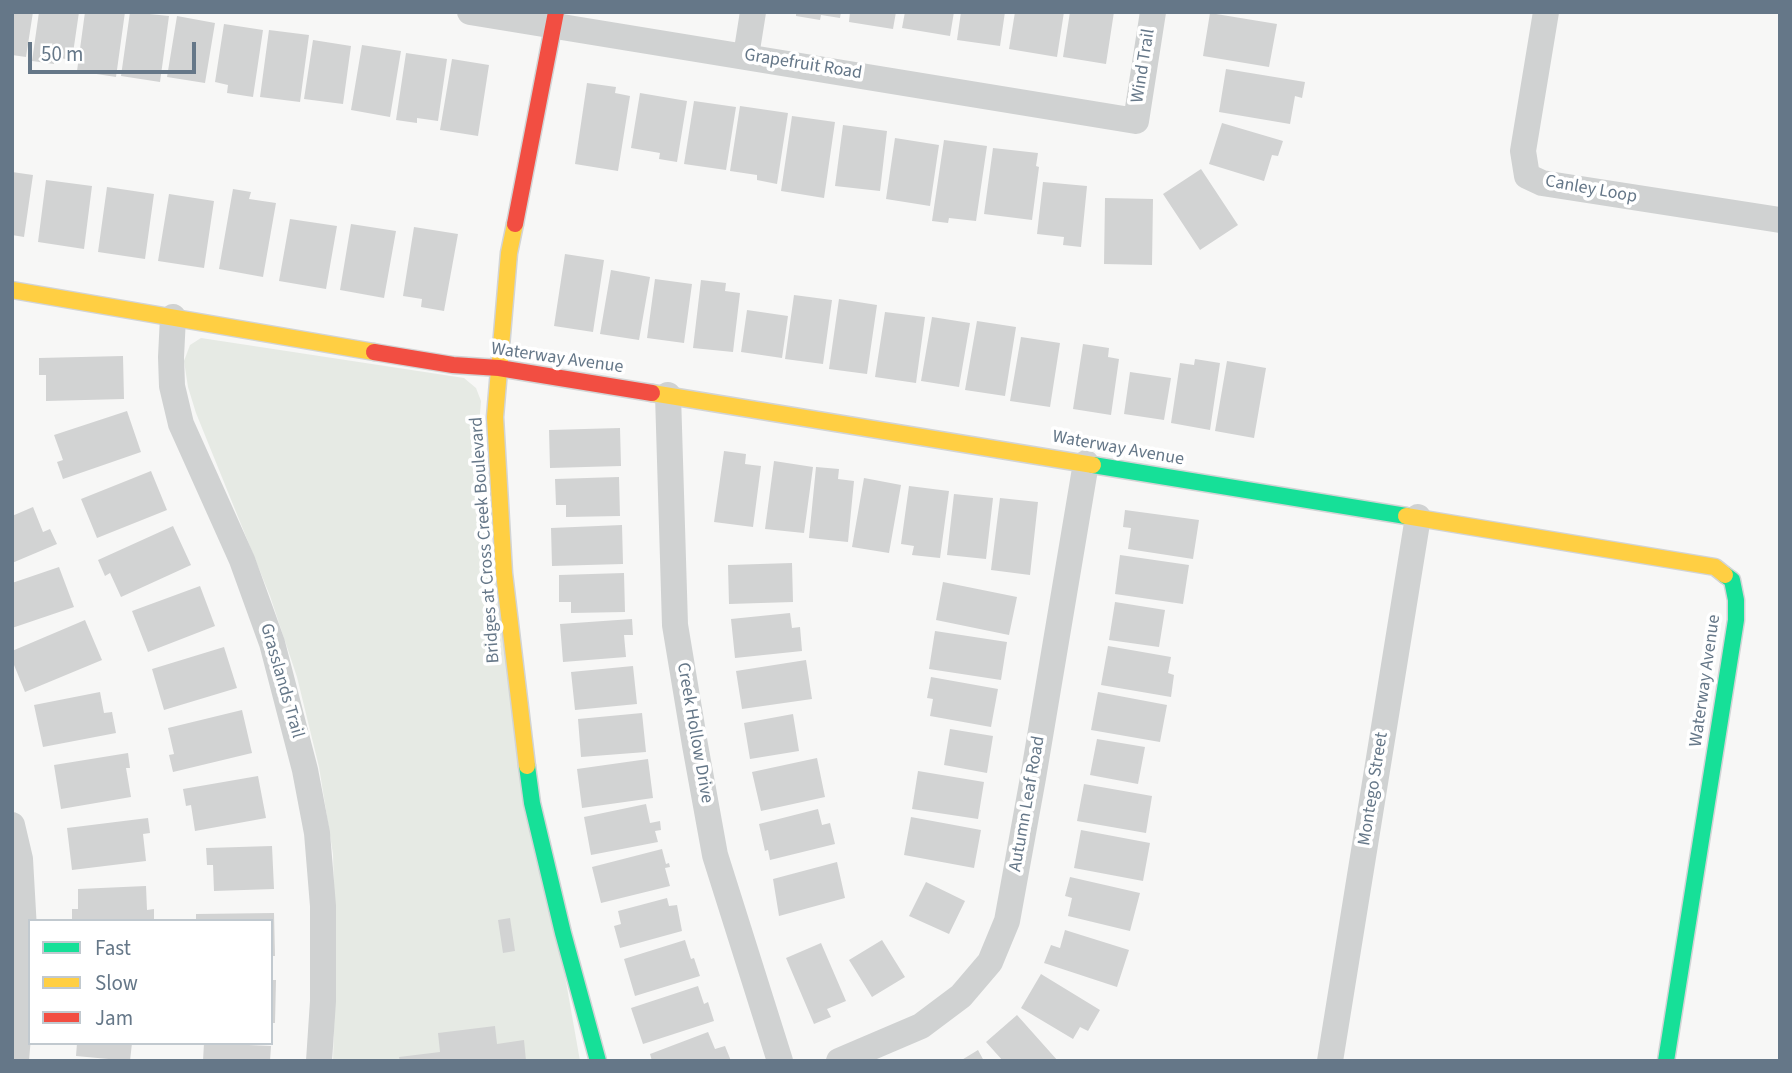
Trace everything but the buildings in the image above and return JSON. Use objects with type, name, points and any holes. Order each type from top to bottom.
[{"type":"street","name":"Grapefruit Road","points":[[470,12],[554,20],[746,56],[1136,121]]},
{"type":"street","points":[[746,56],[753,12]]},
{"type":"street","name":"Wind Trail","points":[[1136,121],[1153,12]]},
{"type":"street","name":"Canley Loop","points":[[1546,12],[1523,151],[1527,176],[1542,183],[1780,220]]},
{"type":"street","name":"Bridges at Cross Creek Boulevard","points":[[554,20],[509,253],[495,417],[504,573],[532,803],[563,933],[598,1061]]},
{"type":"street","name":"Waterway Avenue","points":[[12,290],[453,365],[499,368],[668,395],[1715,567],[1732,580],[1736,620],[1666,1061]]},
{"type":"street","name":"Grasslands Trail","points":[[173,317],[172,386],[181,424],[242,560],[272,642],[305,770],[317,833],[323,906],[323,1001],[319,1061]]},
{"type":"street","name":"Creek Hollow Drive","points":[[668,395],[675,625],[695,745],[715,855],[780,1061]]},
{"type":"street","name":"Autumn Leaf Road","points":[[839,1061],[921,1026],[961,996],[990,962],[1007,921],[1034,778],[1086,463]]},
{"type":"street","name":"Montego Street","points":[[1330,1061],[1418,517]]},
{"type":"street","points":[[12,825],[20,859],[26,947],[16,1061]]},
{"type":"shaded area","points":[[201,338],[464,378],[476,388],[481,401],[477,453],[484,516],[580,1061],[333,1061],[336,962],[333,854],[319,767],[297,677],[270,596],[188,387],[184,361],[190,345]]},
{"type":"traffic: fast","points":[[1093,465],[1406,516]]},
{"type":"traffic: fast","points":[[1666,1061],[1736,620],[1732,580],[1725,575]]},
{"type":"traffic: fast","points":[[527,766],[532,803],[563,933],[598,1061]]},
{"type":"traffic: slow","points":[[515,224],[509,253],[495,417],[504,573],[527,766]]},
{"type":"traffic: slow","points":[[12,290],[374,352]]},
{"type":"traffic: slow","points":[[652,393],[1093,465]]},
{"type":"traffic: slow","points":[[1406,516],[1715,567],[1725,575]]},
{"type":"traffic: jam","points":[[515,224],[556,12]]},
{"type":"traffic: jam","points":[[374,352],[453,365],[499,368],[652,393]]}]
